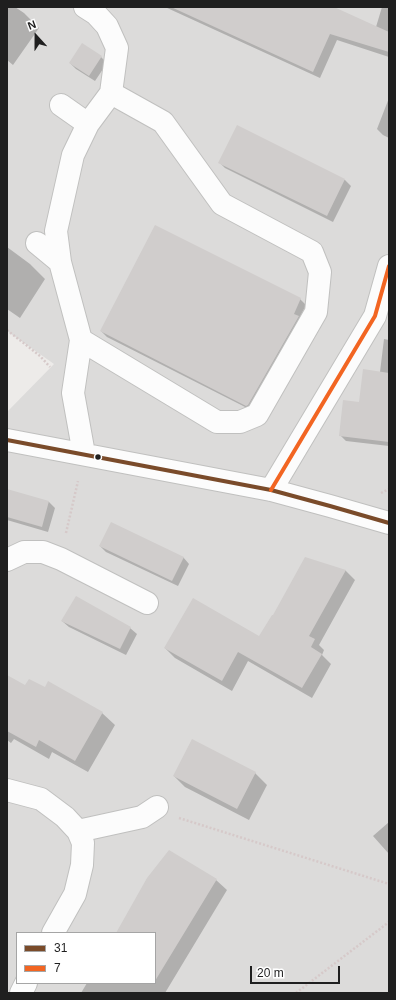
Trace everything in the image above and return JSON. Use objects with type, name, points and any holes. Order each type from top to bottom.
[{"type":"street","points":[[84,454],[73,393],[81,340],[60,262],[56,230],[73,154],[88,124],[111,93],[117,48],[108,26],[96,14],[85,7]]},
{"type":"street","points":[[81,340],[217,422],[240,422],[257,414],[316,312],[320,272],[312,252],[222,204],[163,122],[111,93]]},
{"type":"street","points":[[61,105],[88,124]]},
{"type":"street","points":[[37,243],[60,262]]},
{"type":"street","points":[[270,490],[375,316],[389,266]]},
{"type":"street","points":[[7,440],[270,490],[389,523]]},
{"type":"street","points":[[7,560],[24,552],[43,552],[61,559],[147,603]]},
{"type":"street","points":[[7,790],[41,799],[64,817],[78,831],[83,843],[82,865],[75,894],[54,932]]},
{"type":"street","points":[[78,831],[142,817],[154,808]]},
{"type":"street","points":[[21,993],[26,984]]},
{"type":"path","points":[[7,330],[40,356],[73,393]]},
{"type":"path","points":[[61,559],[84,454]]},
{"type":"path","points":[[154,808],[389,884]]},
{"type":"path","points":[[296,993],[389,922]]},
{"type":"shaded area","points":[[7,7],[389,7],[389,993],[7,993],[7,412],[54,364],[7,331]]},
{"type":"building","points":[[171,7],[334,7],[389,32],[389,52],[330,34],[313,72]]},
{"type":"building","points":[[82,43],[102,56],[89,76],[69,63]]},
{"type":"building","points":[[237,125],[345,179],[327,216],[218,163]]},
{"type":"building","points":[[155,225],[301,298],[294,314],[299,316],[248,405],[246,406],[100,331]]},
{"type":"building","points":[[363,369],[389,373],[389,442],[339,436],[343,400],[359,402]]},
{"type":"building","points":[[7,489],[49,501],[42,527],[7,517]]},
{"type":"building","points":[[111,522],[184,557],[172,581],[99,546]]},
{"type":"building","points":[[305,557],[346,570],[309,636],[315,639],[311,647],[322,654],[302,688],[238,652],[222,681],[164,648],[193,598],[259,636],[273,615]]},
{"type":"building","points":[[76,596],[131,627],[120,649],[61,621]]},
{"type":"building","points":[[7,675],[25,685],[29,679],[45,687],[48,681],[103,712],[75,761],[39,740],[36,747],[7,731]]},
{"type":"building","points":[[192,739],[256,772],[237,809],[173,776]]},
{"type":"building","points":[[169,850],[217,879],[156,979],[156,932],[117,932],[147,878]]},
{"type":"transit line","name":"7","points":[[271,490],[375,316],[389,266]]},
{"type":"transit line","name":"31","points":[[7,440],[271,490],[389,523]]}]
